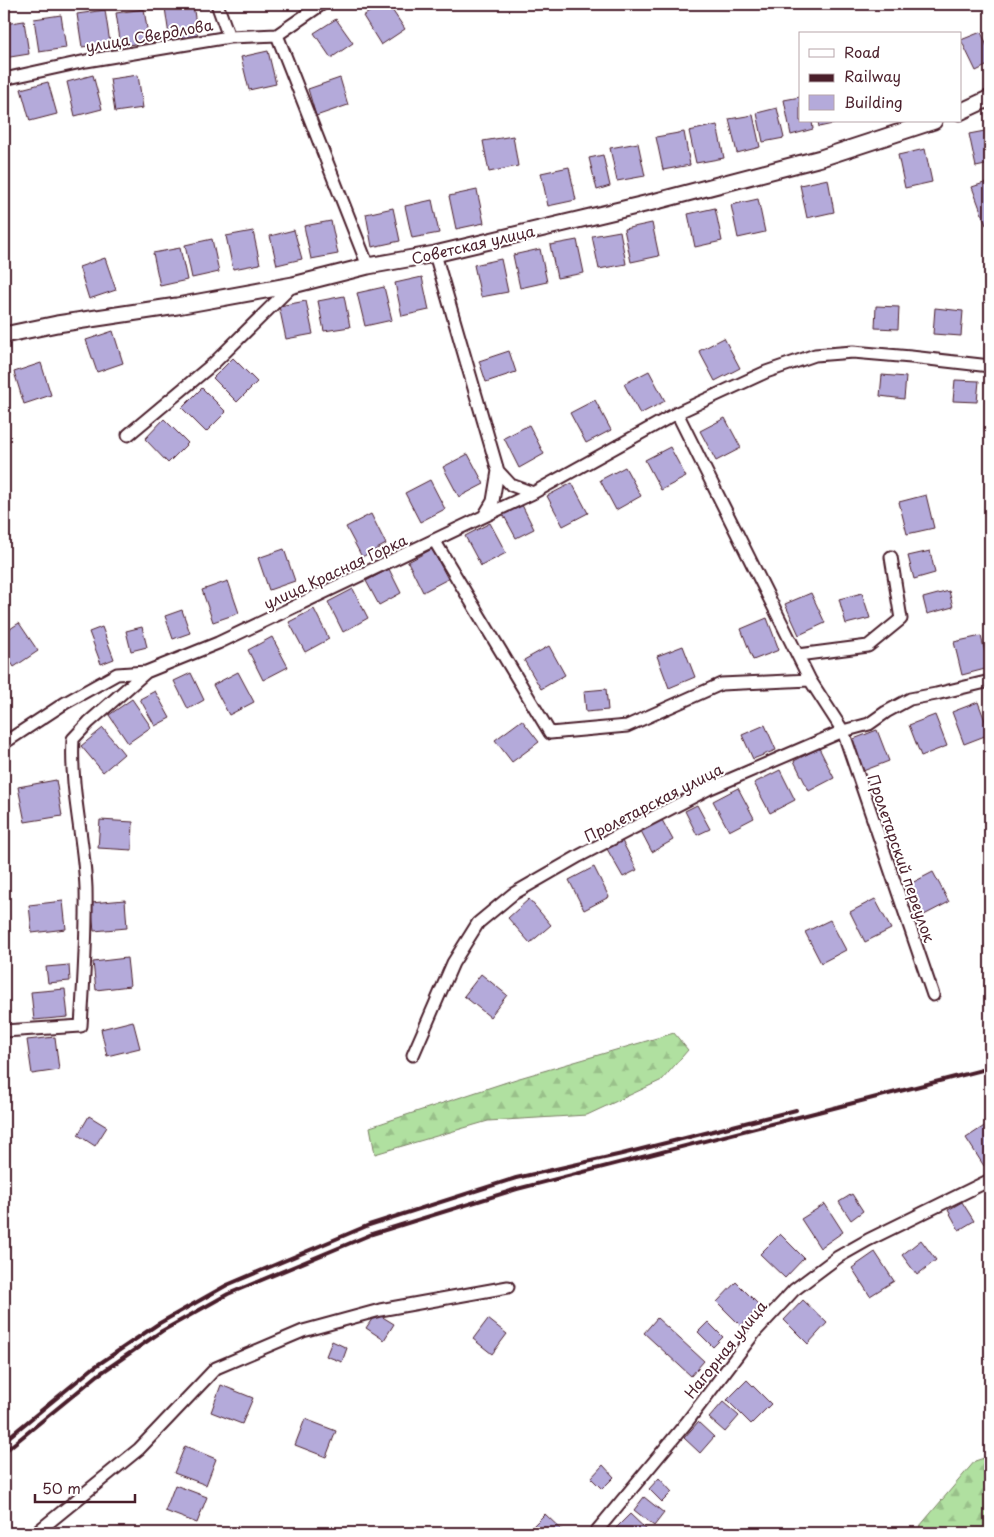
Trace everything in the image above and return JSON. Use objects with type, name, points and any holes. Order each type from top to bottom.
[{"type":"main road","points":[[962,111],[990,98]]},
{"type":"main road","name":"Советская улица","points":[[4,336],[57,324],[177,306],[293,285],[368,266],[435,254],[653,202],[821,158],[931,122]]},
{"type":"street","points":[[217,4],[228,37]]},
{"type":"street","points":[[322,4],[277,35],[368,266]]},
{"type":"street","name":"улица Свердлова","points":[[4,79],[86,61],[228,37],[277,35]]},
{"type":"street","points":[[435,254],[498,471],[493,501],[484,516]]},
{"type":"street","points":[[128,435],[214,363],[293,285]]},
{"type":"street","points":[[677,413],[766,372],[815,355],[853,352],[990,366]]},
{"type":"street","name":"улица Красная Горка","points":[[4,743],[65,703],[117,674],[146,672],[218,643],[533,493],[677,413]]},
{"type":"street","name":"Пролетарский переулок","points":[[677,413],[810,680],[843,731],[933,995]]},
{"type":"street","points":[[498,471],[511,485],[533,493]]},
{"type":"street","points":[[434,540],[550,733],[626,726],[721,684],[810,680]]},
{"type":"street","points":[[798,655],[868,646],[901,619],[891,557]]},
{"type":"street","points":[[4,1031],[81,1026],[85,957],[86,887],[72,762],[72,739],[146,672]]},
{"type":"street","name":"Пролетарская улица","points":[[413,1055],[452,963],[478,923],[513,894],[579,856],[708,789],[843,731],[869,724],[910,699],[990,681]]},
{"type":"street","name":"Нагорная улица","points":[[595,1533],[687,1422],[755,1332],[794,1290],[838,1257],[868,1240],[990,1180]]},
{"type":"street","points":[[36,1533],[139,1449],[216,1368],[303,1331],[380,1310],[508,1286]]},
{"type":"green space","points":[[674,1033],[688,1050],[662,1080],[587,1115],[488,1121],[375,1154],[370,1127],[516,1079]]},
{"type":"green space","points":[[990,1456],[990,1533],[914,1533],[975,1461]]},
{"type":"building","points":[[193,4],[198,38],[170,42],[165,8]]},
{"type":"building","points":[[382,4],[388,4],[405,29],[381,45],[363,16]]},
{"type":"building","points":[[144,9],[149,42],[121,46],[116,13]]},
{"type":"building","points":[[105,10],[110,43],[82,47],[77,14]]},
{"type":"building","points":[[61,15],[66,48],[39,52],[34,19]]},
{"type":"building","points":[[336,19],[353,43],[331,58],[314,33]]},
{"type":"building","points":[[24,21],[29,54],[4,58],[4,24]]},
{"type":"building","points":[[981,32],[990,53],[990,64],[976,71],[962,40]]},
{"type":"building","points":[[268,51],[276,84],[249,90],[241,57]]},
{"type":"building","points":[[93,75],[102,109],[75,116],[67,82]]},
{"type":"building","points":[[138,75],[143,108],[115,112],[110,79]]},
{"type":"building","points":[[340,78],[348,105],[316,116],[308,89]]},
{"type":"building","points":[[48,82],[57,114],[30,121],[21,89]]},
{"type":"building","points":[[799,97],[799,122],[812,122],[813,129],[791,135],[784,100]]},
{"type":"building","points":[[777,108],[784,138],[763,142],[757,113]]},
{"type":"building","points":[[753,115],[760,147],[737,153],[729,119]]},
{"type":"building","points":[[818,122],[842,122],[819,127]]},
{"type":"building","points":[[717,125],[724,158],[696,163],[689,131]]},
{"type":"building","points":[[990,130],[990,164],[976,167],[969,134]]},
{"type":"building","points":[[684,132],[690,165],[663,170],[656,137]]},
{"type":"building","points":[[513,136],[518,166],[489,172],[483,141]]},
{"type":"building","points":[[638,143],[645,176],[617,181],[610,148]]},
{"type":"building","points":[[925,149],[932,182],[905,188],[898,155]]},
{"type":"building","points":[[603,155],[610,186],[597,190],[589,158]]},
{"type":"building","points":[[569,167],[576,200],[548,206],[541,173]]},
{"type":"building","points":[[828,179],[834,212],[807,218],[800,185]]},
{"type":"building","points":[[990,181],[990,224],[986,225],[972,187]]},
{"type":"building","points":[[477,190],[484,223],[456,229],[449,196]]},
{"type":"building","points":[[758,199],[765,232],[738,238],[731,205]]},
{"type":"building","points":[[432,200],[439,233],[412,238],[405,206]]},
{"type":"building","points":[[393,208],[400,241],[372,247],[366,214]]},
{"type":"building","points":[[715,208],[722,241],[695,247],[688,214]]},
{"type":"building","points":[[331,221],[338,254],[311,259],[304,226]]},
{"type":"building","points":[[652,223],[659,256],[631,262],[624,229]]},
{"type":"building","points":[[294,230],[302,259],[277,265],[270,236]]},
{"type":"building","points":[[253,231],[260,264],[233,269],[226,236]]},
{"type":"building","points":[[620,231],[626,264],[599,269],[592,236]]},
{"type":"building","points":[[212,239],[219,272],[192,278],[185,245]]},
{"type":"building","points":[[577,240],[584,273],[557,278],[550,245]]},
{"type":"building","points":[[180,248],[187,280],[160,286],[153,253]]},
{"type":"building","points":[[540,249],[547,282],[520,288],[513,255]]},
{"type":"building","points":[[105,258],[116,290],[89,299],[79,267]]},
{"type":"building","points":[[501,259],[508,292],[481,297],[474,265]]},
{"type":"building","points":[[422,277],[429,310],[402,316],[395,283]]},
{"type":"building","points":[[384,287],[392,320],[365,326],[357,293]]},
{"type":"building","points":[[344,296],[350,327],[324,331],[318,301]]},
{"type":"building","points":[[306,301],[313,334],[286,339],[279,306]]},
{"type":"building","points":[[876,306],[899,307],[898,329],[875,328]]},
{"type":"building","points":[[935,308],[963,311],[961,336],[933,334]]},
{"type":"building","points":[[113,331],[123,363],[97,372],[86,340]]},
{"type":"building","points":[[724,338],[740,368],[715,381],[699,351]]},
{"type":"building","points":[[509,351],[516,372],[486,382],[479,361]]},
{"type":"building","points":[[233,358],[257,382],[237,402],[213,378]]},
{"type":"building","points":[[41,363],[51,395],[24,404],[14,372]]},
{"type":"building","points":[[649,371],[665,401],[640,414],[624,384]]},
{"type":"building","points":[[882,375],[906,377],[904,399],[880,396]]},
{"type":"building","points":[[955,380],[979,381],[977,402],[953,401]]},
{"type":"building","points":[[202,388],[226,412],[206,432],[182,408]]},
{"type":"building","points":[[4,392],[10,412],[4,414]]},
{"type":"building","points":[[595,400],[611,430],[586,443],[570,413]]},
{"type":"building","points":[[725,418],[741,448],[716,461],[700,431]]},
{"type":"building","points":[[164,419],[188,443],[168,463],[145,439]]},
{"type":"building","points":[[529,425],[544,454],[519,468],[504,438]]},
{"type":"building","points":[[670,447],[686,477],[661,490],[645,460]]},
{"type":"building","points":[[468,454],[484,484],[459,497],[443,467]]},
{"type":"building","points":[[625,467],[641,496],[616,510],[600,480]]},
{"type":"building","points":[[430,480],[445,509],[420,522],[405,493]]},
{"type":"building","points":[[572,483],[588,513],[563,526],[547,496]]},
{"type":"building","points":[[926,495],[934,528],[907,534],[899,502]]},
{"type":"building","points":[[522,505],[534,529],[516,538],[503,514]]},
{"type":"building","points":[[371,514],[386,544],[362,557],[346,527]]},
{"type":"building","points":[[490,523],[506,553],[481,566],[465,536]]},
{"type":"building","points":[[284,549],[295,581],[269,590],[258,558]]},
{"type":"building","points":[[432,549],[448,579],[423,592],[408,562]]},
{"type":"building","points":[[930,551],[935,573],[914,579],[908,556]]},
{"type":"building","points":[[389,569],[401,593],[379,605],[366,581]]},
{"type":"building","points":[[228,581],[239,613],[213,622],[202,590]]},
{"type":"building","points":[[353,589],[368,618],[343,632],[328,602]]},
{"type":"building","points":[[949,591],[953,607],[927,614],[923,598]]},
{"type":"building","points":[[811,593],[825,623],[799,635],[785,604]]},
{"type":"building","points":[[862,593],[870,618],[846,624],[839,599]]},
{"type":"building","points":[[314,609],[329,639],[305,652],[289,622]]},
{"type":"building","points":[[182,610],[190,633],[173,639],[165,616]]},
{"type":"building","points":[[767,618],[779,650],[753,660],[741,629]]},
{"type":"building","points":[[19,623],[38,651],[14,667],[4,651],[4,633]]},
{"type":"building","points":[[102,627],[114,659],[101,664],[89,632]]},
{"type":"building","points":[[142,627],[147,647],[131,651],[126,631]]},
{"type":"building","points":[[981,636],[989,668],[962,675],[954,642]]},
{"type":"building","points":[[272,637],[288,667],[263,680],[248,650]]},
{"type":"building","points":[[549,646],[565,675],[541,689],[524,660]]},
{"type":"building","points":[[683,646],[695,677],[669,688],[657,656]]},
{"type":"building","points":[[238,672],[254,702],[229,715],[213,685]]},
{"type":"building","points":[[191,673],[204,700],[188,709],[174,681]]},
{"type":"building","points":[[606,689],[608,710],[586,712],[584,691]]},
{"type":"building","points":[[155,691],[170,718],[155,726],[140,699]]},
{"type":"building","points":[[132,699],[151,727],[128,743],[109,715]]},
{"type":"building","points":[[978,702],[990,734],[964,744],[952,712]]},
{"type":"building","points":[[935,715],[947,746],[921,756],[909,725]]},
{"type":"building","points":[[522,720],[539,742],[512,762],[495,740]]},
{"type":"building","points":[[765,725],[776,750],[753,759],[742,735]]},
{"type":"building","points":[[103,728],[124,754],[103,772],[81,746]]},
{"type":"building","points":[[877,730],[889,761],[863,771],[851,740]]},
{"type":"building","points":[[819,748],[834,778],[809,791],[794,761]]},
{"type":"building","points":[[780,770],[795,800],[770,813],[754,783]]},
{"type":"building","points":[[56,780],[62,816],[25,822],[18,787]]},
{"type":"building","points":[[738,788],[754,818],[729,831],[713,801]]},
{"type":"building","points":[[697,805],[710,829],[697,835],[685,811]]},
{"type":"building","points":[[100,820],[133,822],[132,850],[98,848]]},
{"type":"building","points":[[662,820],[673,840],[652,852],[641,831]]},
{"type":"building","points":[[622,841],[637,870],[623,877],[607,849]]},
{"type":"building","points":[[594,867],[609,897],[584,910],[569,880]]},
{"type":"building","points":[[933,872],[949,902],[924,915],[908,885]]},
{"type":"building","points":[[529,899],[551,925],[530,943],[508,918]]},
{"type":"building","points":[[875,899],[891,929],[865,942],[850,912]]},
{"type":"building","points":[[125,900],[127,928],[94,931],[91,903]]},
{"type":"building","points":[[63,901],[66,929],[32,933],[29,905]]},
{"type":"building","points":[[830,920],[846,950],[821,963],[805,932]]},
{"type":"building","points":[[127,958],[130,986],[96,990],[93,962]]},
{"type":"building","points":[[69,965],[70,981],[48,983],[46,967]]},
{"type":"building","points":[[481,974],[507,995],[490,1017],[464,996]]},
{"type":"building","points":[[65,989],[68,1017],[34,1020],[31,992]]},
{"type":"building","points":[[133,1021],[140,1048],[107,1056],[101,1029]]},
{"type":"building","points":[[55,1037],[59,1070],[32,1074],[27,1040]]},
{"type":"building","points":[[89,1116],[107,1127],[95,1146],[78,1135]]},
{"type":"building","points":[[989,1123],[990,1163],[984,1166],[966,1138]]},
{"type":"building","points":[[852,1194],[863,1211],[851,1220],[839,1202]]},
{"type":"building","points":[[962,1202],[974,1221],[959,1230],[948,1210]]},
{"type":"building","points":[[825,1204],[843,1232],[820,1248],[801,1219]]},
{"type":"building","points":[[780,1234],[804,1258],[785,1278],[760,1254]]},
{"type":"building","points":[[921,1240],[936,1260],[917,1275],[902,1255]]},
{"type":"building","points":[[875,1252],[894,1281],[870,1296],[852,1268]]},
{"type":"building","points":[[736,1282],[760,1306],[741,1326],[717,1302]]},
{"type":"building","points":[[803,1300],[827,1323],[808,1344],[784,1320]]},
{"type":"building","points":[[376,1313],[394,1324],[384,1340],[366,1328]]},
{"type":"building","points":[[657,1318],[704,1361],[691,1376],[644,1333]]},
{"type":"building","points":[[488,1319],[507,1334],[492,1354],[473,1339]]},
{"type":"building","points":[[708,1322],[723,1337],[713,1347],[698,1332]]},
{"type":"building","points":[[332,1341],[347,1348],[342,1362],[326,1356]]},
{"type":"building","points":[[747,1380],[771,1404],[751,1424],[727,1400]]},
{"type":"building","points":[[221,1385],[253,1398],[242,1424],[211,1412]]},
{"type":"building","points":[[723,1402],[739,1416],[725,1432],[709,1418]]},
{"type":"building","points":[[305,1419],[336,1431],[326,1457],[295,1445]]},
{"type":"building","points":[[698,1422],[714,1437],[700,1453],[684,1438]]},
{"type":"building","points":[[185,1446],[216,1459],[206,1485],[174,1473]]},
{"type":"building","points":[[603,1465],[614,1477],[602,1489],[591,1478]]},
{"type":"building","points":[[659,1478],[672,1492],[662,1502],[649,1489]]},
{"type":"building","points":[[175,1485],[207,1497],[197,1523],[165,1511]]},
{"type":"building","points":[[644,1497],[664,1513],[654,1526],[634,1510]]},
{"type":"building","points":[[545,1514],[565,1533],[526,1533]]},
{"type":"building","points":[[630,1514],[650,1533],[611,1533]]},
{"type":"railway","points":[[4,1452],[98,1375],[162,1331],[228,1294],[372,1234],[517,1189],[990,1068]]},
{"type":"railway","points":[[4,1441],[93,1368],[158,1324],[227,1285],[369,1225],[516,1178],[622,1154],[796,1110]]}]
